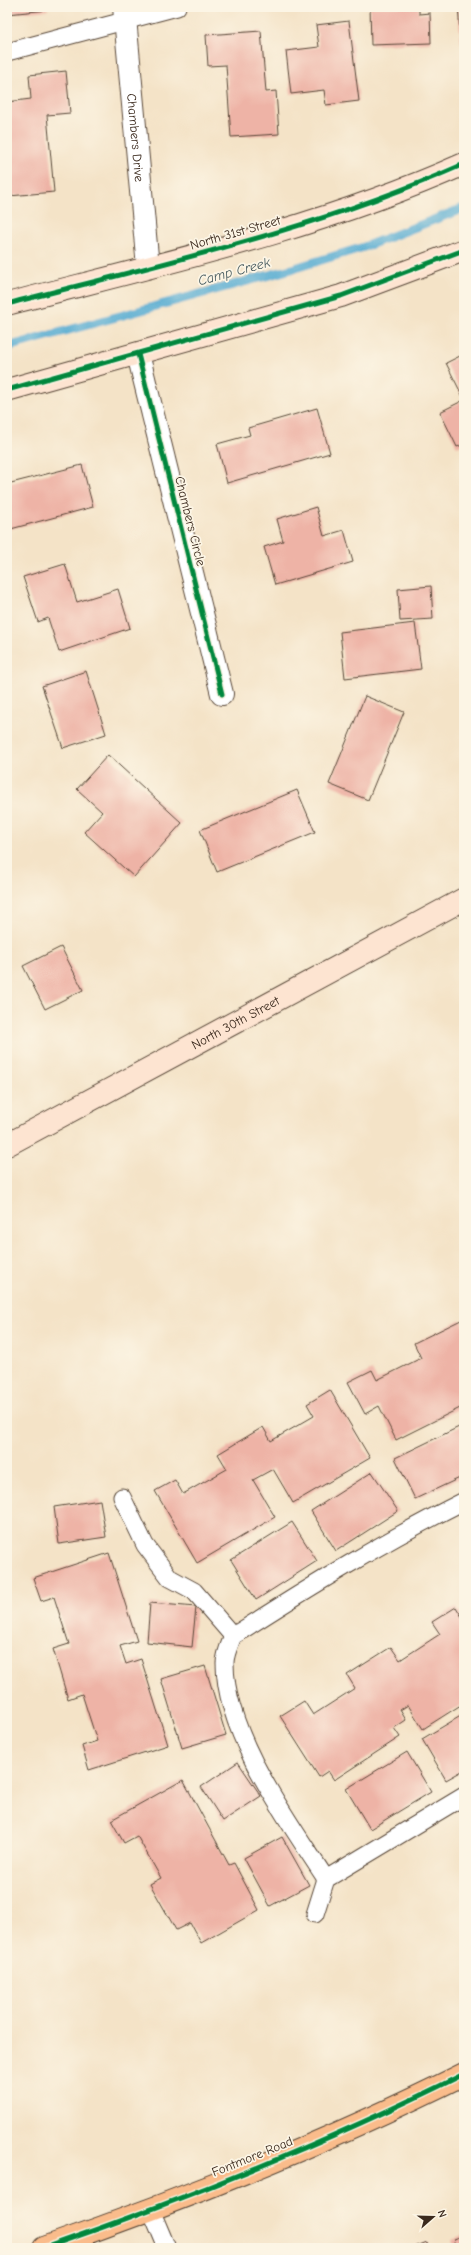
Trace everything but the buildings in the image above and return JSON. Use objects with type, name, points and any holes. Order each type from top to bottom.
[{"type":"main road","name":"North 31st Street","points":[[7,304],[257,238],[327,216],[464,164]]},
{"type":"main road","points":[[7,390],[341,296],[464,250]]},
{"type":"main road","name":"North 30th Street","points":[[7,1145],[464,899]]},
{"type":"main road","name":"Fontmore Road","points":[[44,2248],[74,2243],[333,2135],[464,2074]]},
{"type":"street","name":"Chambers Drive","points":[[124,15],[148,267]]},
{"type":"street","name":"Chambers Circle","points":[[138,354],[222,694]]},
{"type":"lane","points":[[7,52],[124,15],[177,7]]},
{"type":"lane","points":[[122,1497],[145,1545],[170,1578],[194,1591],[233,1636]]},
{"type":"lane","points":[[326,1879],[279,1805],[241,1735],[229,1691],[225,1661],[233,1636],[334,1571],[414,1526],[464,1501]]},
{"type":"lane","points":[[315,1914],[326,1879],[464,1796]]},
{"type":"lane","points":[[151,2210],[167,2248]]},
{"type":"waterway","name":"Camp Creek","points":[[7,347],[295,268],[364,247],[464,208]]},
{"type":"cycle path","points":[[7,304],[181,259],[296,226],[353,208],[464,164]]},
{"type":"cycle path","points":[[7,390],[341,296],[464,250]]},
{"type":"cycle path","points":[[138,354],[222,694]]},
{"type":"cycle path","points":[[44,2248],[150,2210],[257,2168],[362,2123],[464,2074]]}]
